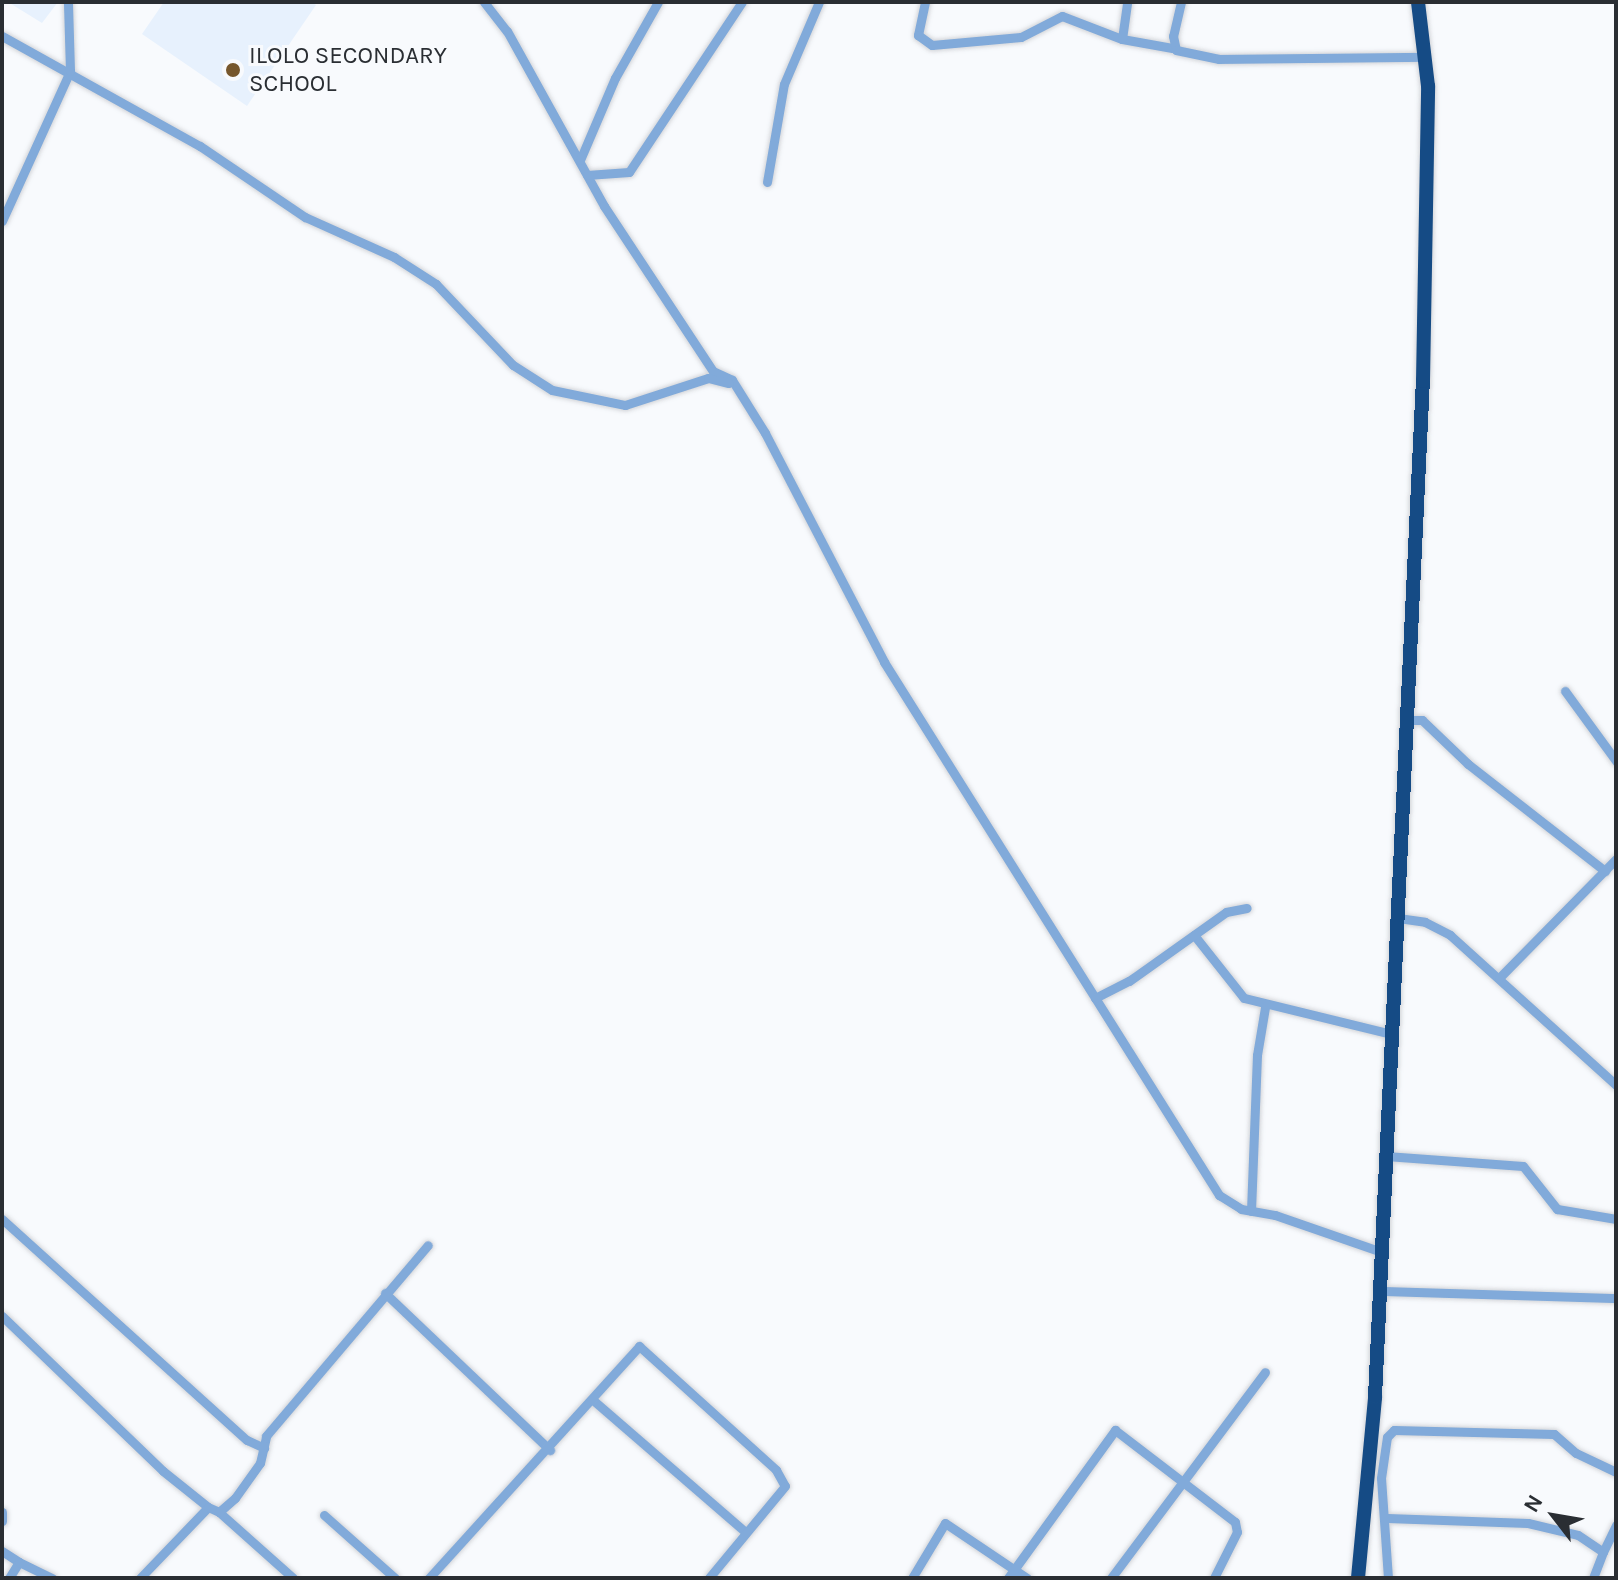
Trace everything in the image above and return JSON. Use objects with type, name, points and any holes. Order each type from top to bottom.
[{"type":"highway","points":[[1358,1578],[1380,1291],[1423,381],[1425,57],[1418,2]]},
{"type":"street","points":[[2,221],[70,71],[68,2]]},
{"type":"street","points":[[484,2],[507,31],[587,175],[713,371],[735,385],[819,529],[884,662],[1219,1195],[1251,1211],[1382,1252]]},
{"type":"street","points":[[580,160],[615,78],[658,2]]},
{"type":"street","points":[[587,175],[629,172],[724,36],[742,2]]},
{"type":"street","points":[[767,182],[784,84],[819,2]]},
{"type":"street","points":[[925,2],[918,35],[932,45],[1021,37],[1062,16],[1122,39],[1219,59],[1425,57]]},
{"type":"street","points":[[1122,39],[1127,2]]},
{"type":"street","points":[[1172,48],[1181,2]]},
{"type":"street","points":[[2,36],[70,71],[150,122],[200,146],[273,199],[394,257],[436,284],[513,365],[552,390],[625,405],[708,378],[735,385]]},
{"type":"street","points":[[1565,691],[1616,761]]},
{"type":"street","points":[[1407,720],[1422,720],[1468,764],[1605,871]]},
{"type":"street","points":[[1499,978],[1616,859]]},
{"type":"street","points":[[1095,998],[1129,981],[1226,912],[1247,908]]},
{"type":"street","points":[[1398,918],[1425,922],[1450,935],[1616,1085]]},
{"type":"street","points":[[1194,935],[1244,998],[1265,1007],[1279,1005],[1343,1026],[1392,1034]]},
{"type":"street","points":[[1251,1211],[1257,1055],[1265,1007]]},
{"type":"street","points":[[1386,1156],[1523,1166],[1557,1209],[1616,1219]]},
{"type":"street","points":[[2,1219],[247,1440],[264,1448]]},
{"type":"street","points":[[219,1512],[260,1463],[266,1436],[428,1245]]},
{"type":"street","points":[[1380,1291],[1616,1298]]},
{"type":"street","points":[[385,1293],[550,1450]]},
{"type":"street","points":[[2,1316],[163,1471],[208,1507],[219,1512],[293,1578]]},
{"type":"street","points":[[429,1578],[550,1450],[639,1346],[776,1470],[785,1486],[744,1531],[709,1578]]},
{"type":"street","points":[[1111,1578],[1265,1372]]},
{"type":"street","points":[[593,1400],[744,1531]]},
{"type":"street","points":[[1008,1578],[1115,1430],[1235,1522],[1237,1532],[1214,1578]]},
{"type":"street","points":[[1388,1578],[1387,1518],[1381,1478],[1387,1437],[1394,1430],[1554,1434],[1576,1453],[1616,1472]]},
{"type":"street","points":[[140,1578],[208,1507]]},
{"type":"street","points":[[2,1512],[2,1521]]},
{"type":"street","points":[[324,1515],[395,1578]]},
{"type":"street","points":[[1387,1518],[1528,1523],[1578,1535],[1603,1552]]},
{"type":"street","points":[[912,1578],[945,1523],[1027,1578]]},
{"type":"street","points":[[1593,1578],[1616,1525]]},
{"type":"street","points":[[2,1551],[52,1578]]},
{"type":"street","points":[[9,1578],[19,1562]]},
{"type":"shaded area","points":[[8,2],[58,2],[42,23]]},
{"type":"shaded area","name":"ILOLO SECONDARY SCHOOL","points":[[164,2],[311,2],[316,5],[247,106],[142,34]]},
{"type":"place","name":"ILOLO SECONDARY SCHOOL","points":[[233,70]]}]
